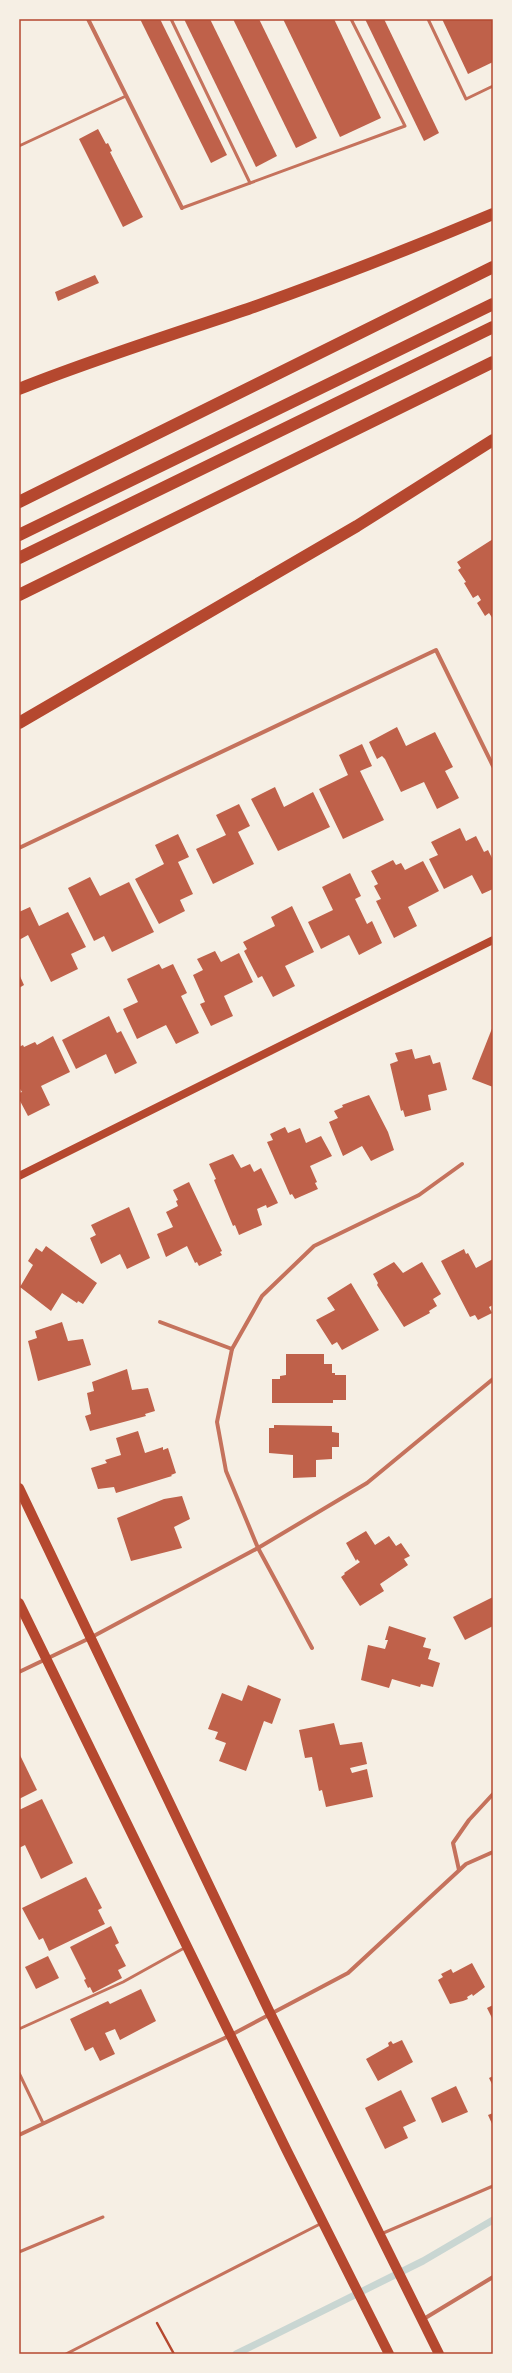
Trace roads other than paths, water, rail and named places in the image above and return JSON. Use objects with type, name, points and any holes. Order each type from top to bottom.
[{"type":"highway","points":[[19,389],[88,362],[248,309],[387,258],[493,214]]},
{"type":"highway","points":[[19,502],[493,267]]},
{"type":"highway","points":[[19,535],[493,304]]},
{"type":"highway","points":[[19,558],[493,327]]},
{"type":"highway","points":[[19,595],[493,362]]},
{"type":"highway","points":[[19,723],[357,526],[493,440]]},
{"type":"main road","points":[[19,1176],[493,940]]},
{"type":"main road","points":[[19,1488],[270,2013],[391,2260],[439,2354]]},
{"type":"main road","points":[[19,1603],[231,2035],[390,2354]]},
{"type":"street","points":[[88,19],[182,208]]},
{"type":"street","points":[[19,848],[436,650],[493,766]]},
{"type":"street","points":[[312,1648],[258,1548],[226,1471],[217,1422],[232,1349],[262,1296],[314,1246],[418,1195],[462,1164]]},
{"type":"street","points":[[160,1322],[232,1349]]},
{"type":"street","points":[[19,1672],[90,1638],[258,1548],[367,1483],[493,1378]]},
{"type":"street","points":[[459,1870],[453,1843],[469,1820],[493,1794]]},
{"type":"street","points":[[19,2135],[231,2035],[348,1972],[466,1864],[493,1852]]},
{"type":"street","points":[[421,2320],[493,2277]]},
{"type":"lane","points":[[171,19],[250,184]]},
{"type":"lane","points":[[182,208],[405,126],[351,19]]},
{"type":"lane","points":[[428,19],[466,99],[493,86]]},
{"type":"lane","points":[[19,146],[126,96]]},
{"type":"lane","points":[[19,2029],[123,1982],[188,1946]]},
{"type":"lane","points":[[19,2073],[43,2123]]},
{"type":"lane","points":[[379,2235],[493,2186]]},
{"type":"lane","points":[[19,2252],[102,2217]]},
{"type":"lane","points":[[66,2354],[324,2222]]},
{"type":"waterway","points":[[236,2354],[423,2261],[493,2220]]}]
